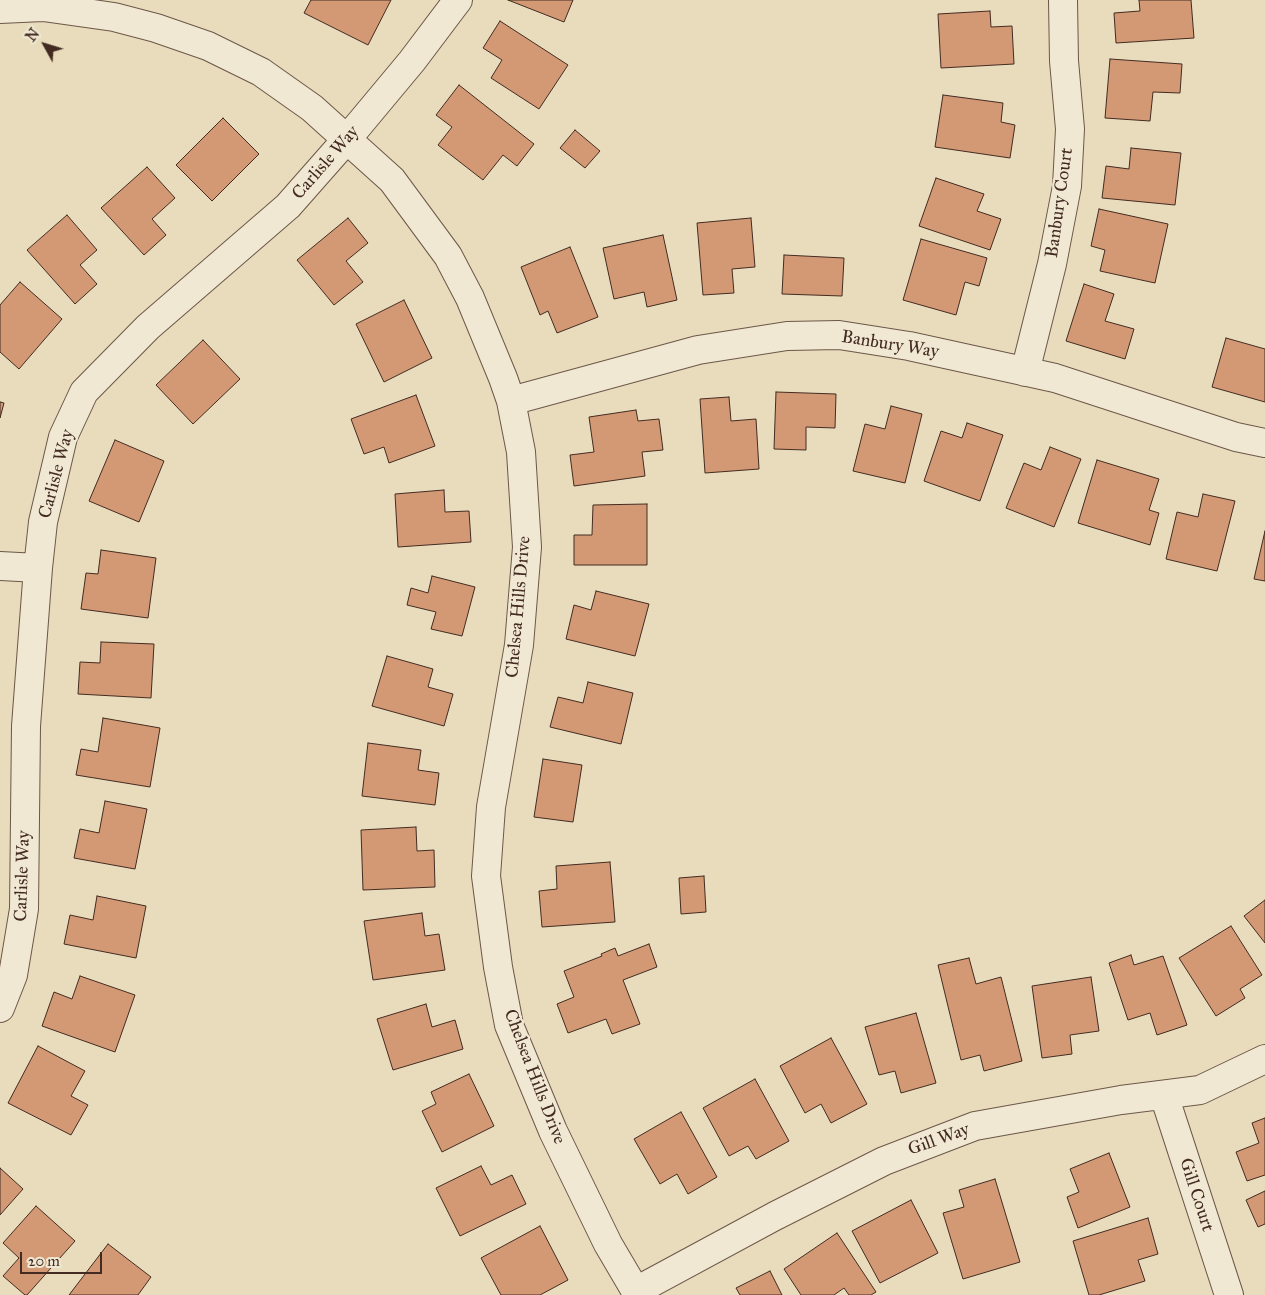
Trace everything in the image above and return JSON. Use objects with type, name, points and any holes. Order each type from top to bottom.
[{"type":"street","name":"Carlisle Way","points":[[0,1008],[13,975],[24,909],[26,726],[38,568],[43,522],[63,437],[84,392],[148,327],[288,206],[412,61],[458,0]]},
{"type":"street","name":"Banbury Court","points":[[1025,372],[1052,264],[1067,186],[1070,129],[1064,61],[1063,0]]},
{"type":"street","name":"Chelsea Hills Drive","points":[[0,9],[43,8],[114,17],[156,28],[208,46],[261,72],[312,108],[392,180],[448,256],[470,298],[511,401],[521,452],[527,547],[519,645],[491,807],[486,876],[498,967],[510,1025],[553,1131],[608,1244],[637,1293]]},
{"type":"street","name":"Banbury Way","points":[[511,401],[698,350],[787,336],[839,335],[900,344],[1055,378],[1236,437],[1265,443]]},
{"type":"street","points":[[0,566],[38,568]]},
{"type":"street","name":"Gill Way","points":[[637,1293],[774,1216],[884,1161],[975,1126],[1121,1100],[1200,1090],[1265,1059]]},
{"type":"street","name":"Gill Court","points":[[1164,1094],[1229,1295]]},
{"type":"building","points":[[311,0],[391,0],[368,45],[304,13]]},
{"type":"building","points":[[508,0],[573,0],[564,22]]},
{"type":"building","points":[[1139,0],[1191,0],[1194,38],[1116,43],[1114,13],[1140,11]]},
{"type":"building","points":[[990,11],[991,27],[1012,26],[1014,64],[941,68],[938,14]]},
{"type":"building","points":[[500,21],[568,65],[539,109],[491,78],[502,60],[483,48]]},
{"type":"building","points":[[1110,59],[1182,64],[1180,93],[1153,92],[1150,121],[1105,118]]},
{"type":"building","points":[[459,85],[534,144],[517,166],[503,155],[483,180],[438,145],[452,127],[436,115]]},
{"type":"building","points":[[943,95],[1003,103],[1001,122],[1015,125],[1010,158],[935,147]]},
{"type":"building","points":[[223,118],[259,154],[212,201],[176,165]]},
{"type":"building","points":[[575,130],[600,151],[585,168],[560,148]]},
{"type":"building","points":[[1131,148],[1181,153],[1175,205],[1102,198],[1106,166],[1129,169]]},
{"type":"building","points":[[147,167],[175,198],[152,219],[166,235],[144,255],[101,208]]},
{"type":"building","points":[[936,178],[984,194],[977,211],[1001,219],[990,250],[919,226]]},
{"type":"building","points":[[1099,209],[1168,224],[1155,283],[1100,271],[1105,250],[1091,246]]},
{"type":"building","points":[[67,215],[97,250],[80,265],[97,284],[75,304],[27,250]]},
{"type":"building","points":[[348,218],[368,243],[346,261],[363,282],[334,305],[297,260]]},
{"type":"building","points":[[751,218],[755,267],[732,269],[734,293],[703,295],[697,223]]},
{"type":"building","points":[[663,235],[677,300],[647,307],[644,292],[614,299],[603,248]]},
{"type":"building","points":[[921,239],[987,258],[979,286],[965,282],[956,315],[903,300]]},
{"type":"building","points":[[570,247],[598,317],[557,333],[548,311],[540,315],[521,267]]},
{"type":"building","points":[[784,255],[844,258],[842,296],[782,294]]},
{"type":"building","points":[[20,282],[62,319],[19,369],[0,352],[0,305]]},
{"type":"building","points":[[1084,284],[1114,294],[1105,321],[1134,329],[1125,359],[1066,341]]},
{"type":"building","points":[[404,300],[432,358],[384,382],[356,324]]},
{"type":"building","points":[[1226,338],[1265,349],[1265,402],[1212,387]]},
{"type":"building","points":[[203,340],[240,379],[193,424],[156,385]]},
{"type":"building","points":[[776,392],[836,394],[835,428],[806,427],[806,450],[774,449]]},
{"type":"building","points":[[416,395],[435,446],[389,463],[384,447],[364,454],[351,419]]},
{"type":"building","points":[[729,397],[731,421],[756,419],[759,469],[705,473],[700,399]]},
{"type":"building","points":[[0,402],[4,403],[0,418]]},
{"type":"building","points":[[891,406],[922,414],[905,483],[853,471],[865,424],[885,429]]},
{"type":"building","points":[[636,410],[638,421],[659,419],[663,450],[642,452],[645,476],[574,486],[570,455],[594,452],[589,417]]},
{"type":"building","points":[[967,423],[1003,435],[980,501],[924,481],[941,431],[962,438]]},
{"type":"building","points":[[115,440],[164,461],[139,522],[89,501]]},
{"type":"building","points":[[1050,447],[1081,459],[1054,527],[1006,508],[1024,463],[1041,470]]},
{"type":"building","points":[[1097,460],[1159,479],[1149,510],[1159,513],[1150,545],[1078,523]]},
{"type":"building","points":[[444,490],[445,512],[469,511],[471,542],[398,547],[395,494]]},
{"type":"building","points":[[1203,494],[1235,501],[1217,571],[1166,559],[1177,512],[1198,517]]},
{"type":"building","points":[[647,504],[647,565],[574,565],[574,535],[592,535],[593,505]]},
{"type":"building","points":[[1265,531],[1265,581],[1254,579]]},
{"type":"building","points":[[101,550],[156,558],[148,618],[81,609],[86,573],[98,574]]},
{"type":"building","points":[[432,576],[475,587],[462,636],[431,629],[436,612],[407,605],[411,588],[428,593]]},
{"type":"building","points":[[596,591],[649,604],[635,656],[566,639],[574,605],[591,610]]},
{"type":"building","points":[[101,642],[154,644],[151,698],[78,694],[80,662],[100,663]]},
{"type":"building","points":[[387,656],[433,669],[428,687],[453,694],[444,726],[372,706]]},
{"type":"building","points":[[588,682],[633,693],[621,744],[550,727],[558,697],[583,703]]},
{"type":"building","points":[[103,718],[160,728],[150,787],[76,775],[81,749],[98,752]]},
{"type":"building","points":[[368,743],[421,750],[418,770],[439,773],[435,805],[362,796]]},
{"type":"building","points":[[543,759],[582,765],[573,822],[534,817]]},
{"type":"building","points":[[105,801],[147,809],[135,869],[74,858],[80,829],[99,833]]},
{"type":"building","points":[[416,827],[417,851],[434,850],[435,887],[363,890],[361,830]]},
{"type":"building","points":[[610,862],[615,922],[542,927],[539,891],[557,889],[556,866]]},
{"type":"building","points":[[704,876],[706,912],[681,914],[679,878]]},
{"type":"building","points":[[97,896],[146,906],[136,958],[64,944],[70,915],[93,920]]},
{"type":"building","points":[[1265,900],[1265,943],[1244,916]]},
{"type":"building","points":[[422,913],[425,936],[439,934],[445,970],[373,980],[364,921]]},
{"type":"building","points":[[1231,926],[1262,975],[1240,989],[1245,998],[1216,1016],[1179,958]]},
{"type":"building","points":[[649,944],[657,967],[623,980],[640,1024],[612,1034],[606,1019],[568,1033],[557,1004],[574,997],[564,971],[602,956],[601,954],[615,948],[618,956]]},
{"type":"building","points":[[1131,955],[1134,965],[1163,956],[1187,1025],[1157,1035],[1150,1013],[1128,1020],[1109,963]]},
{"type":"building","points":[[969,958],[976,984],[1001,977],[1022,1061],[984,1071],[980,1055],[961,1060],[938,965]]},
{"type":"building","points":[[80,976],[135,995],[115,1052],[42,1026],[54,992],[72,999]]},
{"type":"building","points":[[1091,977],[1099,1031],[1070,1035],[1072,1054],[1042,1058],[1032,986]]},
{"type":"building","points":[[426,1004],[432,1027],[455,1020],[463,1049],[393,1070],[377,1019]]},
{"type":"building","points":[[916,1013],[936,1083],[901,1093],[895,1071],[879,1075],[865,1027]]},
{"type":"building","points":[[831,1038],[867,1104],[831,1123],[821,1104],[805,1113],[780,1066]]},
{"type":"building","points":[[38,1046],[85,1071],[71,1096],[88,1105],[71,1135],[8,1103]]},
{"type":"building","points":[[469,1074],[494,1126],[442,1152],[422,1111],[436,1104],[431,1092]]},
{"type":"building","points":[[755,1079],[789,1141],[756,1159],[748,1146],[729,1156],[703,1108]]},
{"type":"building","points":[[681,1112],[717,1177],[688,1194],[677,1174],[660,1184],[634,1139]]},
{"type":"building","points":[[1265,1118],[1265,1175],[1247,1181],[1236,1152],[1259,1143],[1252,1123]]},
{"type":"building","points":[[1109,1153],[1130,1207],[1078,1228],[1067,1197],[1079,1192],[1070,1169]]},
{"type":"building","points":[[481,1166],[491,1185],[512,1175],[526,1204],[460,1236],[436,1188]]},
{"type":"building","points":[[0,1168],[23,1189],[0,1215]]},
{"type":"building","points":[[995,1179],[1020,1262],[963,1279],[943,1213],[964,1207],[959,1190]]},
{"type":"building","points":[[1265,1191],[1265,1224],[1258,1227],[1246,1200]]},
{"type":"building","points":[[911,1200],[938,1253],[880,1283],[852,1231]]},
{"type":"building","points":[[36,1206],[75,1241],[25,1295],[3,1276],[19,1258],[3,1243]]},
{"type":"building","points":[[1148,1218],[1158,1254],[1138,1260],[1145,1281],[1099,1295],[1089,1295],[1073,1241]]},
{"type":"building","points":[[540,1226],[568,1280],[540,1295],[501,1295],[481,1258]]},
{"type":"building","points":[[837,1233],[876,1292],[871,1295],[849,1295],[844,1288],[834,1295],[801,1295],[784,1269]]},
{"type":"building","points":[[108,1244],[151,1277],[138,1295],[69,1295]]},
{"type":"building","points":[[770,1271],[782,1295],[740,1295],[736,1288]]}]
